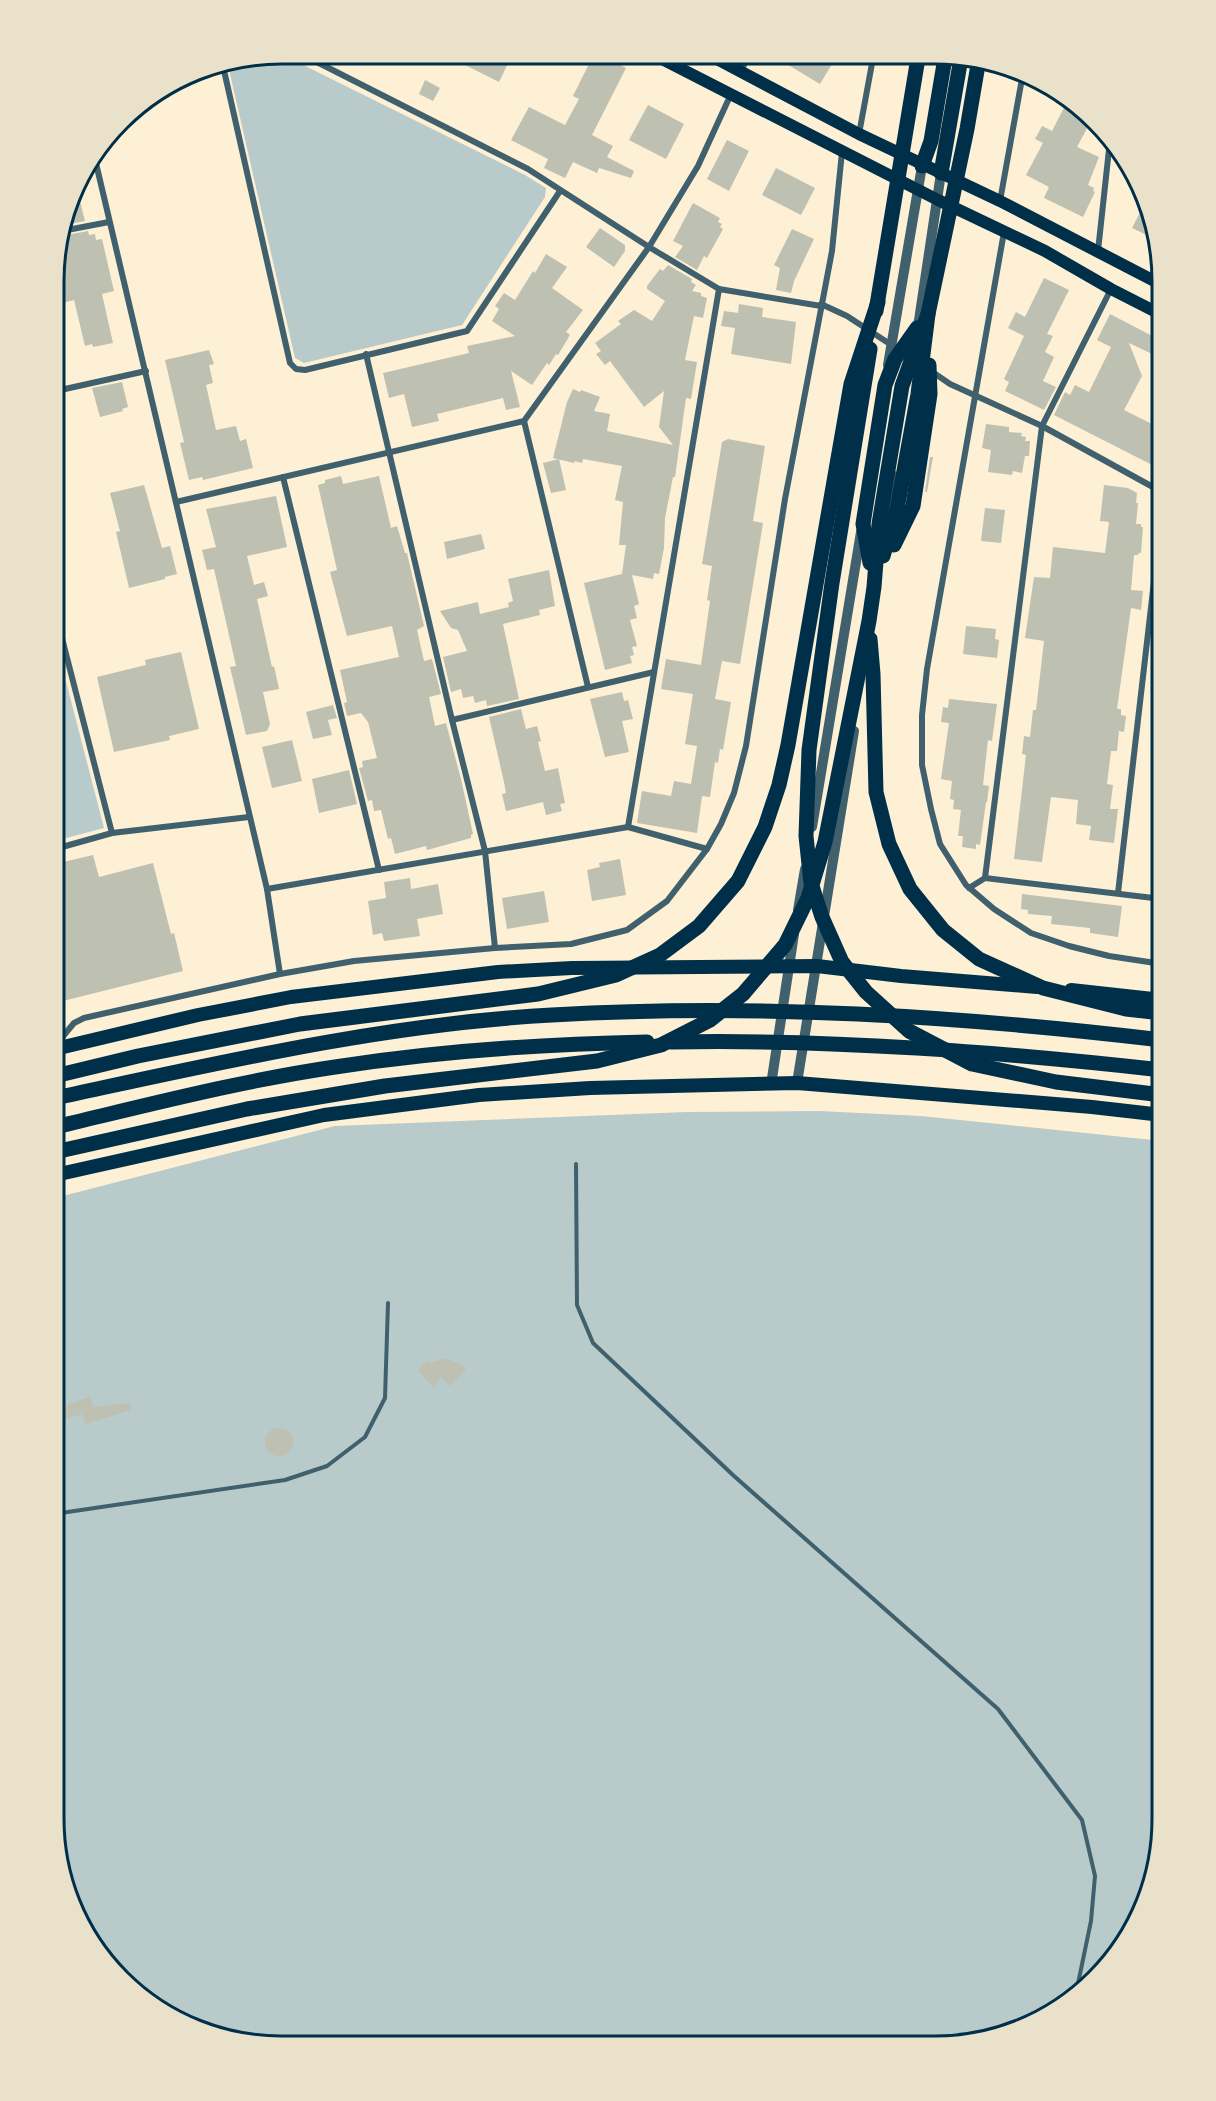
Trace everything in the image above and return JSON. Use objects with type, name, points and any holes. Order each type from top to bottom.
[{"type":"highway","points":[[917,64],[832,584],[809,750],[806,836],[811,883],[822,916],[842,962],[866,992],[909,1031],[972,1064],[1056,1082],[1152,1094]]},
{"type":"highway","points":[[941,173],[945,65]]},
{"type":"highway","points":[[922,165],[958,66]]},
{"type":"highway","points":[[64,1150],[248,1109],[385,1086],[597,1061],[661,1045],[710,1020],[743,994],[786,945],[808,898],[825,842],[869,621],[879,524],[902,386],[928,314],[977,69]]},
{"type":"highway","points":[[64,1074],[138,1056],[300,1024],[549,991],[616,975],[660,955],[699,926],[738,881],[765,827],[779,784],[851,384],[878,302]]},
{"type":"highway","points":[[874,587],[913,506],[930,394],[928,314]]},
{"type":"highway","points":[[869,621],[873,674],[876,792],[890,844],[910,889],[943,930],[979,959],[1043,988],[1126,1009],[1152,1012]]},
{"type":"highway","points":[[64,1046],[198,1015],[291,997],[498,972],[572,968],[817,966],[1152,999]]},
{"type":"highway","points":[[64,1096],[330,1043],[443,1026],[551,1015],[676,1011],[827,1012],[1005,1023],[1152,1039]]},
{"type":"highway","points":[[64,1125],[207,1091],[334,1067],[448,1052],[561,1044],[713,1041],[890,1047],[1005,1054],[1152,1069]]},
{"type":"highway","points":[[64,1173],[324,1115],[478,1095],[590,1088],[797,1083],[1152,1114]]},
{"type":"main road","points":[[672,64],[917,190],[1045,251],[1152,310]]},
{"type":"main road","points":[[727,64],[859,134],[1000,201],[1152,280]]},
{"type":"street","points":[[321,64],[528,169],[719,289],[821,305],[847,316],[950,384],[1042,426],[1152,486]]},
{"type":"street","points":[[741,71],[744,64]]},
{"type":"street","points":[[859,134],[872,64]]},
{"type":"street","points":[[224,72],[290,363],[296,369],[305,370],[467,332],[560,190]]},
{"type":"street","points":[[1000,201],[1021,83]]},
{"type":"street","points":[[176,502],[525,421],[649,247],[698,166],[731,94]]},
{"type":"street","points":[[64,1036],[74,1023],[84,1018],[280,974],[354,962],[495,948],[572,944],[627,930],[667,900],[707,849],[721,824],[734,793],[746,746],[785,499],[832,251],[842,152]]},
{"type":"street","points":[[1098,251],[1109,152]]},
{"type":"street","points":[[771,1085],[922,165]]},
{"type":"street","points":[[96,169],[267,889],[280,974]]},
{"type":"street","points":[[797,1083],[941,173]]},
{"type":"street","points":[[71,229],[109,222]]},
{"type":"street","points":[[1004,231],[927,669],[921,715],[922,765],[930,809],[940,844],[969,888],[994,909],[1031,933],[1069,946],[1109,956],[1152,962]]},
{"type":"street","points":[[628,828],[719,289]]},
{"type":"street","points":[[985,878],[1042,426],[1111,289]]},
{"type":"street","points":[[366,354],[452,720],[486,851],[495,948]]},
{"type":"street","points":[[64,388],[146,371]]},
{"type":"street","points":[[525,421],[588,687]]},
{"type":"street","points":[[283,477],[379,870]]},
{"type":"street","points":[[1118,893],[1152,599]]},
{"type":"street","points":[[64,643],[112,833]]},
{"type":"street","points":[[452,720],[654,672]]},
{"type":"street","points":[[64,846],[112,833],[249,817]]},
{"type":"street","points":[[267,889],[628,828],[707,849]]},
{"type":"street","points":[[969,888],[985,878],[1152,898]]},
{"type":"lane","points":[[576,1164],[577,1305],[593,1343],[734,1476],[998,1709],[1082,1820],[1095,1876],[1091,1922],[1078,1982]]},
{"type":"lane","points":[[64,1513],[285,1480],[327,1466],[365,1437],[385,1398],[388,1303]]},
{"type":"shaded area","points":[[301,64],[525,175],[546,188],[545,197],[462,325],[304,363],[295,358],[229,71],[254,66]]},
{"type":"shaded area","points":[[64,674],[104,828],[64,839]]},
{"type":"shaded area","points":[[819,1111],[921,1116],[1152,1140],[1152,1819],[1150,1847],[1144,1875],[1135,1902],[1122,1928],[1107,1951],[1088,1973],[1055,2000],[1004,2025],[962,2035],[268,2036],[212,2025],[173,2007],[150,1992],[128,1973],[101,1940],[76,1889],[66,1847],[64,1819],[64,1196],[335,1126],[687,1112]]},
{"type":"building","points":[[463,64],[508,64],[499,82]]},
{"type":"building","points":[[589,64],[618,64],[626,68],[592,135],[613,146],[607,157],[634,171],[631,178],[599,168],[597,173],[573,162],[565,178],[544,168],[548,159],[511,140],[529,107],[565,125],[579,99],[573,96]]},
{"type":"building","points":[[787,64],[832,64],[820,84]]},
{"type":"building","points":[[425,80],[440,88],[433,101],[419,94]]},
{"type":"building","points":[[648,105],[684,124],[666,159],[629,140]]},
{"type":"building","points":[[1064,108],[1087,127],[1077,147],[1099,157],[1088,185],[1094,188],[1095,192],[1083,217],[1044,198],[1049,187],[1026,175],[1043,143],[1035,139],[1042,126],[1052,131]]},
{"type":"building","points":[[727,140],[749,151],[729,191],[707,179]]},
{"type":"building","points":[[776,168],[815,188],[801,215],[762,195]]},
{"type":"building","points":[[80,201],[85,221],[73,223]]},
{"type":"building","points":[[693,203],[720,218],[718,222],[722,224],[720,227],[723,229],[707,258],[704,256],[697,270],[675,257],[683,246],[673,241]]},
{"type":"building","points":[[1140,212],[1146,235],[1132,228]]},
{"type":"building","points":[[600,228],[625,245],[625,251],[614,267],[586,247]]},
{"type":"building","points":[[792,229],[814,239],[794,281],[791,293],[776,290],[780,268],[774,265]]},
{"type":"building","points":[[88,231],[89,235],[95,234],[96,240],[102,239],[114,291],[102,294],[113,343],[93,347],[92,344],[85,346],[74,300],[64,302],[66,254],[70,234]]},
{"type":"building","points":[[546,254],[567,267],[552,288],[583,310],[566,332],[570,335],[558,355],[556,354],[549,365],[547,363],[532,385],[511,371],[520,407],[506,410],[503,398],[437,414],[439,421],[412,427],[404,394],[389,398],[383,373],[469,353],[467,346],[515,336],[492,321],[499,309],[495,306],[504,293],[515,300]]},
{"type":"building","points":[[668,265],[692,279],[691,282],[696,285],[692,291],[701,293],[701,296],[707,298],[703,318],[694,316],[685,360],[697,362],[691,399],[686,398],[675,477],[673,477],[665,518],[664,548],[659,574],[654,573],[653,579],[632,575],[639,604],[634,606],[637,618],[630,620],[637,646],[632,647],[634,655],[630,656],[632,663],[605,670],[584,583],[622,574],[626,545],[619,545],[623,502],[615,500],[622,466],[583,459],[582,463],[575,461],[574,463],[553,458],[567,402],[573,389],[600,397],[594,411],[610,414],[607,431],[673,445],[659,427],[664,391],[644,407],[610,361],[605,365],[596,354],[601,351],[595,343],[621,324],[618,321],[634,310],[652,321],[665,301],[647,289],[647,286],[660,269],[663,271]]},
{"type":"building","points":[[1044,278],[1069,290],[1047,334],[1053,336],[1045,352],[1054,357],[1043,381],[1056,387],[1044,410],[1005,391],[1009,382],[1004,379],[1024,336],[1008,328],[1016,312],[1025,317]]},
{"type":"building","points":[[739,304],[763,308],[762,317],[796,322],[791,364],[731,354],[735,328],[721,326],[724,311],[738,313]]},
{"type":"building","points":[[1110,314],[1152,336],[1152,354],[1129,343],[1142,376],[1124,410],[1152,424],[1152,465],[1054,415],[1065,392],[1070,395],[1075,385],[1089,392],[1111,347],[1097,340]]},
{"type":"building","points":[[209,350],[214,364],[209,365],[213,383],[206,385],[216,430],[236,426],[240,441],[246,439],[253,468],[203,480],[202,477],[189,480],[180,443],[184,442],[165,360]]},
{"type":"building","points":[[122,382],[128,407],[122,409],[123,411],[100,417],[92,388]]},
{"type":"building","points":[[986,424],[1009,427],[1009,432],[1022,433],[1021,436],[1026,437],[1025,441],[1030,441],[1029,456],[1025,456],[1022,473],[1013,471],[1012,475],[988,472],[991,450],[982,448]]},
{"type":"building","points":[[728,439],[765,446],[753,521],[763,523],[740,664],[722,661],[715,699],[731,702],[723,750],[720,749],[718,763],[715,762],[710,797],[702,796],[697,833],[637,823],[642,791],[671,796],[674,781],[691,784],[697,746],[685,744],[693,694],[661,689],[666,659],[701,665],[710,601],[707,600],[712,566],[702,564],[722,442]]},
{"type":"building","points":[[930,457],[933,457],[927,492],[925,492]]},
{"type":"building","points":[[559,459],[566,490],[551,493],[543,463]]},
{"type":"building","points":[[341,476],[343,484],[379,476],[391,528],[397,526],[405,553],[407,553],[424,626],[417,630],[424,661],[432,659],[441,694],[429,697],[435,726],[446,723],[473,834],[471,838],[427,850],[426,846],[395,854],[391,838],[388,839],[381,810],[374,811],[372,800],[368,801],[359,768],[363,767],[362,761],[377,758],[368,722],[361,713],[347,716],[344,703],[347,702],[340,670],[399,657],[392,626],[347,636],[330,572],[337,570],[318,485],[325,483],[325,480]]},
{"type":"building","points":[[144,485],[162,548],[170,546],[177,574],[129,588],[116,532],[120,531],[110,493]]},
{"type":"building","points":[[1104,485],[1128,488],[1137,493],[1136,524],[1141,524],[1143,527],[1141,553],[1134,555],[1131,590],[1143,591],[1141,610],[1131,608],[1117,709],[1121,709],[1121,715],[1126,716],[1124,732],[1119,731],[1117,751],[1111,751],[1107,784],[1113,785],[1110,809],[1118,809],[1114,843],[1089,840],[1091,826],[1076,824],[1078,800],[1051,797],[1042,862],[1014,859],[1026,755],[1022,754],[1024,736],[1030,737],[1033,710],[1036,710],[1044,641],[1025,638],[1034,577],[1050,578],[1053,547],[1105,553],[1109,522],[1100,521]]},
{"type":"building","points":[[276,496],[287,547],[247,556],[254,585],[264,582],[268,596],[257,599],[279,689],[263,692],[270,724],[267,731],[246,735],[230,667],[236,666],[214,569],[207,570],[202,550],[216,547],[206,509]]},
{"type":"building","points":[[985,508],[1005,510],[1001,543],[981,541]]},
{"type":"building","points":[[481,534],[485,549],[447,559],[444,542]]},
{"type":"building","points":[[549,570],[555,606],[539,610],[540,615],[503,624],[519,699],[487,706],[486,700],[475,703],[473,696],[463,698],[461,689],[451,692],[443,657],[467,651],[458,630],[451,628],[440,611],[478,602],[480,614],[509,607],[508,603],[513,601],[508,579]]},
{"type":"building","points":[[966,626],[996,629],[995,639],[999,640],[997,658],[963,654]]},
{"type":"building","points":[[181,652],[199,729],[169,736],[170,740],[114,752],[97,677],[146,665],[145,660]]},
{"type":"building","points":[[622,692],[624,701],[628,700],[633,719],[622,721],[629,752],[605,757],[590,699]]},
{"type":"building","points":[[949,699],[997,704],[992,741],[988,740],[983,785],[989,786],[987,802],[980,845],[976,844],[976,849],[962,847],[963,836],[958,836],[961,810],[953,809],[954,800],[950,799],[952,781],[941,779],[949,723],[941,722],[943,707],[948,708]]},
{"type":"building","points":[[333,705],[337,718],[328,720],[332,735],[313,739],[306,712]]},
{"type":"building","points":[[521,709],[526,729],[537,726],[541,741],[538,742],[545,771],[558,768],[565,803],[560,804],[562,811],[546,815],[543,802],[506,811],[502,794],[506,793],[489,717]]},
{"type":"building","points":[[292,740],[302,781],[272,788],[262,747]]},
{"type":"building","points":[[349,770],[357,804],[319,813],[312,779]]},
{"type":"building","points":[[93,855],[99,877],[153,863],[183,971],[64,1001],[64,862]]},
{"type":"building","points":[[620,859],[626,895],[592,901],[587,870],[600,867],[599,863]]},
{"type":"building","points":[[410,878],[411,889],[438,884],[443,914],[417,919],[420,936],[384,941],[382,933],[373,935],[368,901],[386,898],[384,882]]},
{"type":"building","points":[[544,891],[549,922],[507,929],[502,898]]},
{"type":"building","points":[[1022,894],[1122,906],[1118,937],[1090,933],[1090,928],[1051,924],[1052,916],[1028,914],[1028,910],[1021,909]]},
{"type":"building","points":[[445,1358],[466,1369],[450,1386],[441,1377],[433,1387],[418,1371],[427,1361],[430,1363]]},
{"type":"building","points":[[90,1397],[93,1407],[130,1403],[131,1410],[85,1424],[82,1414],[64,1420],[64,1406]]},
{"type":"building","points":[[279,1428],[289,1432],[293,1442],[289,1452],[279,1456],[269,1452],[265,1442],[269,1432]]}]
